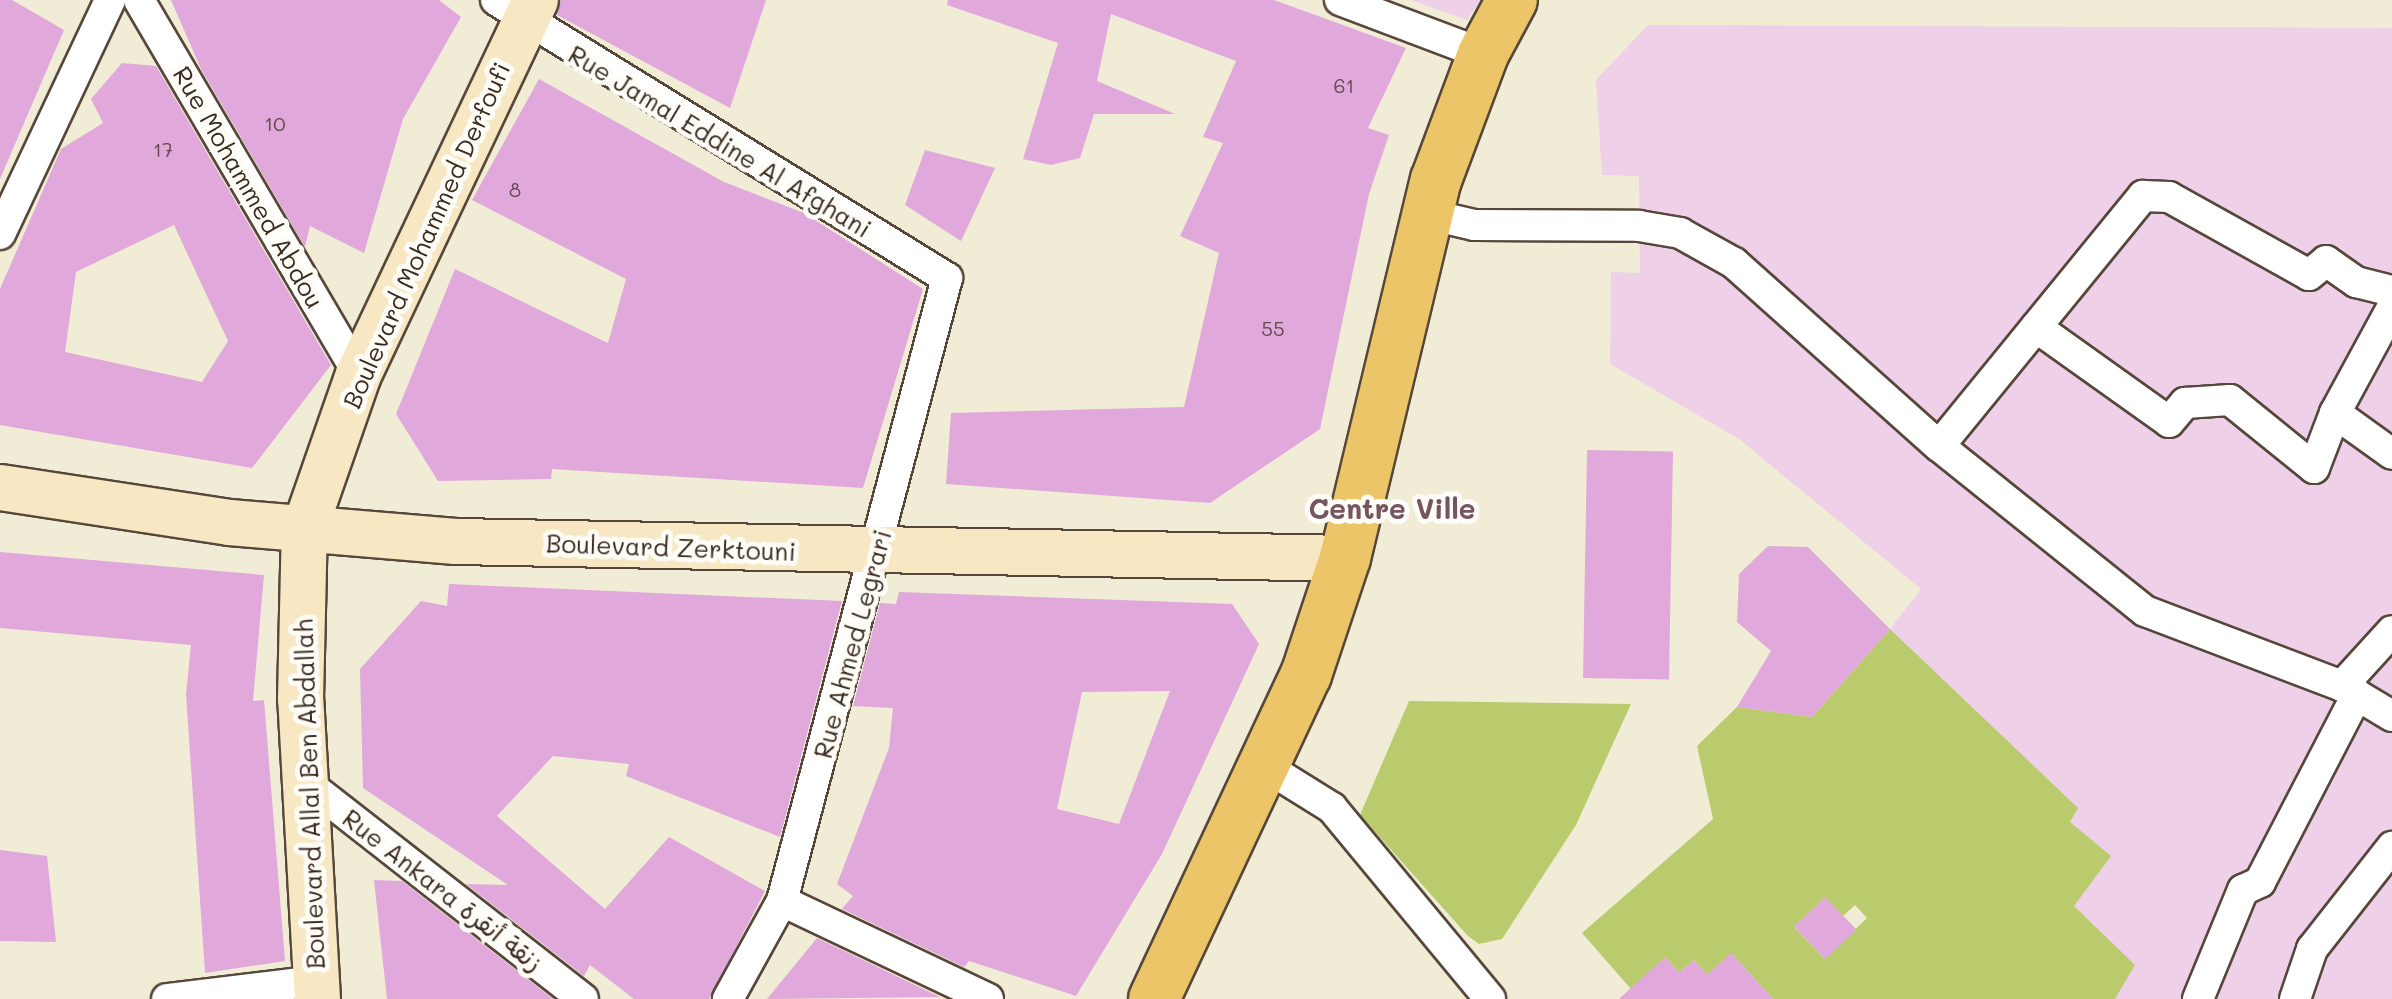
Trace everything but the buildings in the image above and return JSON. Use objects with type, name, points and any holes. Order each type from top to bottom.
[{"type":"main road","points":[[1154,999],[1306,675],[1345,558],[1427,214],[1482,54],[1512,0]]},
{"type":"street","points":[[0,234],[110,0]]},
{"type":"street","name":"Rue Mohammed Abdou","points":[[139,0],[358,374]]},
{"type":"street","points":[[1340,0],[1482,54]]},
{"type":"street","name":"Boulevard Mohammed Derfoufi","points":[[304,529],[358,374],[518,7]]},
{"type":"street","name":"Rue Jamal Eddine Al Afghani","points":[[518,7],[947,278]]},
{"type":"street","points":[[1939,446],[2143,196],[2169,197],[2310,275],[2326,261],[2356,282],[2392,292]]},
{"type":"street","points":[[1427,214],[1474,225],[1639,226],[1680,234],[1734,263],[1939,446],[2145,611],[2350,691],[2392,716]]},
{"type":"street","name":"Rue Ahmed Legrari","points":[[728,999],[782,901],[947,278]]},
{"type":"street","points":[[2036,327],[2169,422],[2185,403],[2230,400],[2314,468],[2335,413],[2392,308]]},
{"type":"street","points":[[2335,413],[2392,454]]},
{"type":"street","name":"Boulevard Zerktouni","points":[[0,487],[304,529],[455,541],[877,553],[1345,558]]},
{"type":"street","name":"Boulevard Allal Ben Abdallah","points":[[304,529],[304,781],[316,990]]},
{"type":"street","points":[[2198,999],[2243,890],[2260,882],[2350,691],[2392,631]]},
{"type":"street","points":[[1263,765],[1332,808],[1490,999]]},
{"type":"street","name":"Rue Ankara زنقة أنقرة","points":[[304,781],[583,999]]},
{"type":"street","points":[[2295,999],[2312,949],[2392,847]]},
{"type":"street","points":[[782,901],[988,999]]},
{"type":"street","points":[[167,999],[316,990]]},
{"type":"shaded area","points":[[1411,0],[1481,0],[1467,20]]},
{"type":"shaded area","points":[[1648,25],[2392,28],[2392,999],[2115,999],[2134,965],[2073,906],[2069,822],[2077,808],[1890,629],[1921,589],[1739,439],[1610,364],[1611,272],[1640,273],[1639,176],[1602,175],[1596,80]]},
{"type":"green space","points":[[1890,629],[2078,808],[2070,822],[2111,856],[2074,906],[2135,965],[2115,999],[1773,999],[1732,954],[1707,975],[1694,960],[1679,973],[1665,957],[1631,989],[1582,933],[1713,819],[1697,746],[1737,707],[1812,717]],"holes":[[[1824,898],[1843,916],[1855,905],[1867,918],[1825,959],[1794,927]]]},
{"type":"green space","points":[[1409,701],[1631,704],[1576,825],[1502,939],[1479,944],[1468,936],[1360,815]]},
{"type":"district","name":"Centre Ville","points":[[1392,508]]}]
